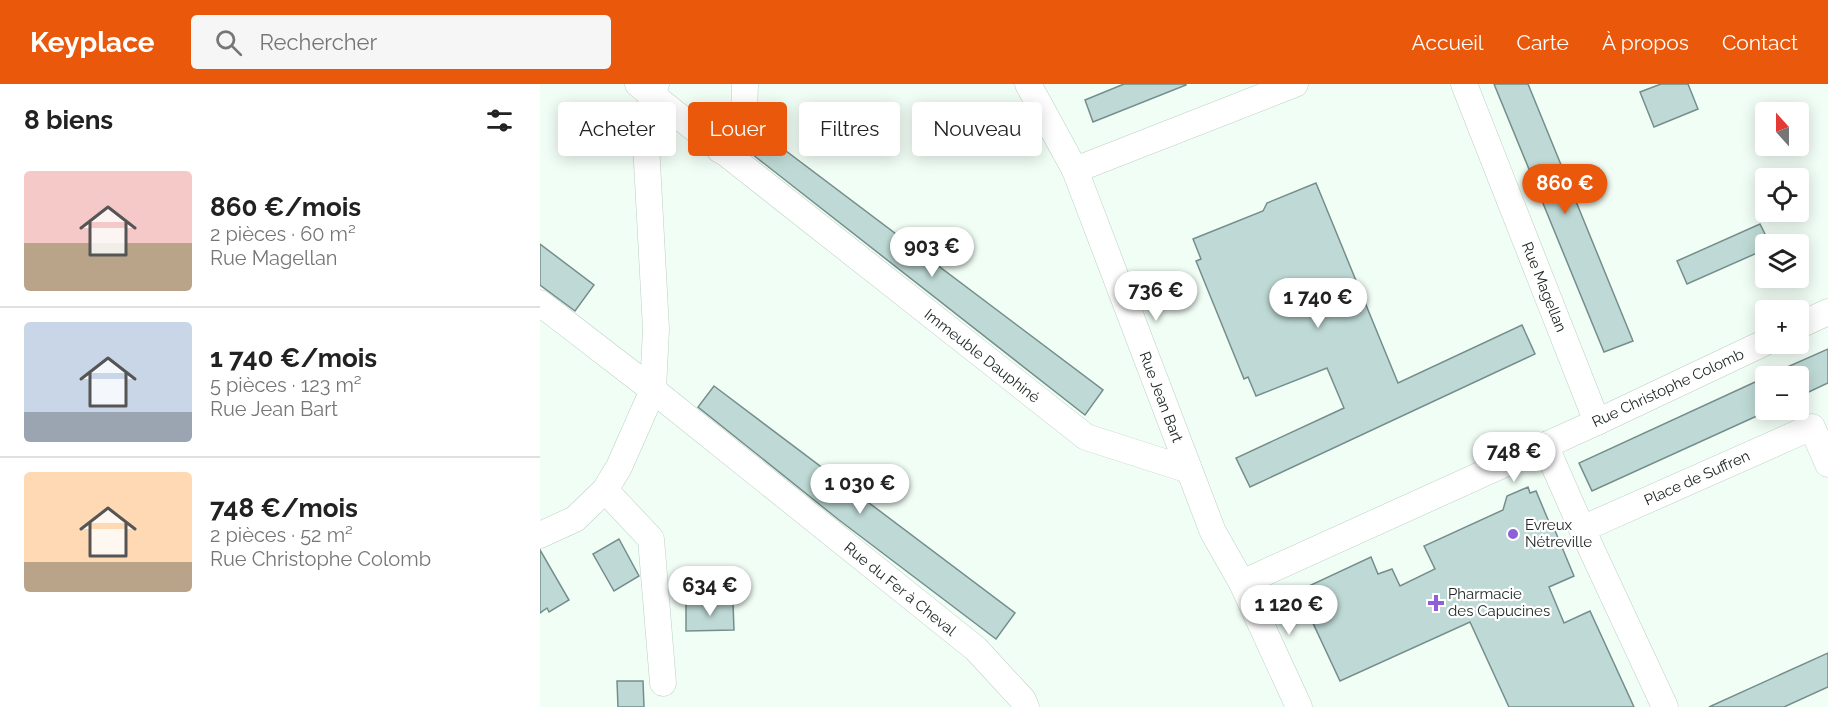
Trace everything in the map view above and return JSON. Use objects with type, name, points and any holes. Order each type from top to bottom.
[{"type":"street","points":[[744,102],[745,84]]},
{"type":"street","name":"Rue Jean Bart","points":[[1028,84],[1075,170],[1213,532],[1242,582],[1299,707]]},
{"type":"street","points":[[1075,170],[1295,84]]},
{"type":"street","name":"Rue Magellan","points":[[1464,84],[1597,422]]},
{"type":"street","points":[[540,535],[576,519],[605,490],[620,467],[653,390],[656,329],[647,188],[646,144],[649,88]]},
{"type":"street","name":"Immeuble Dauphiné","points":[[649,88],[688,122]]},
{"type":"street","name":"Immeuble Dauphiné","points":[[728,156],[1086,437],[1189,470]]},
{"type":"street","name":"Rue du Fer à Cheval","points":[[540,303],[653,390],[976,649],[1023,700],[1026,707]]},
{"type":"street","points":[[1809,321],[1828,312]]},
{"type":"street","name":"Rue Christophe Colomb","points":[[1242,582],[1597,422],[1755,347]]},
{"type":"street","name":"Place de Suffren","points":[[1582,529],[1820,423],[1828,464]]},
{"type":"street","points":[[1545,445],[1665,707]]},
{"type":"street","points":[[605,490],[651,539],[663,683]]},
{"type":"building","points":[[1124,84],[1186,85],[1093,122],[1085,100]]},
{"type":"building","points":[[1494,84],[1528,84],[1633,341],[1604,352]]},
{"type":"building","points":[[1661,84],[1688,84],[1698,109],[1654,127],[1640,92]]},
{"type":"building","points":[[787,152],[1103,390],[1085,415],[754,156],[787,156]]},
{"type":"building","points":[[1316,183],[1398,383],[1522,325],[1535,354],[1250,487],[1236,458],[1344,408],[1327,368],[1256,396],[1248,377],[1244,379],[1196,261],[1201,259],[1193,239],[1263,211],[1267,203]]},
{"type":"building","points":[[1760,224],[1765,234],[1755,234],[1755,254],[1687,284],[1677,261]]},
{"type":"building","points":[[540,244],[594,285],[575,311],[540,285]]},
{"type":"building","points":[[1828,349],[1828,383],[1809,392],[1809,366],[1790,366]]},
{"type":"building","points":[[1755,382],[1755,417],[1592,491],[1579,463]]},
{"type":"building","points":[[714,386],[1015,613],[996,639],[839,520],[698,407]]},
{"type":"building","points":[[1528,487],[1530,493],[1536,491],[1574,576],[1549,587],[1564,623],[1590,611],[1634,707],[1509,707],[1470,622],[1340,681],[1298,591],[1371,557],[1378,574],[1392,569],[1400,586],[1435,569],[1424,546],[1503,510],[1507,496]]},
{"type":"building","points":[[619,539],[639,576],[614,591],[593,554]]},
{"type":"building","points":[[540,550],[569,600],[549,612],[547,608],[540,613]]},
{"type":"building","points":[[733,603],[734,630],[686,631],[686,604]]},
{"type":"building","points":[[1828,653],[1828,687],[1784,707],[1709,707]]},
{"type":"building","points":[[617,681],[643,681],[644,707],[618,707]]},
{"type":"place","name":"Evreux Nétreville","points":[[1513,534]]},
{"type":"place","name":"Pharmacie des Capucines","points":[[1436,603]]}]
